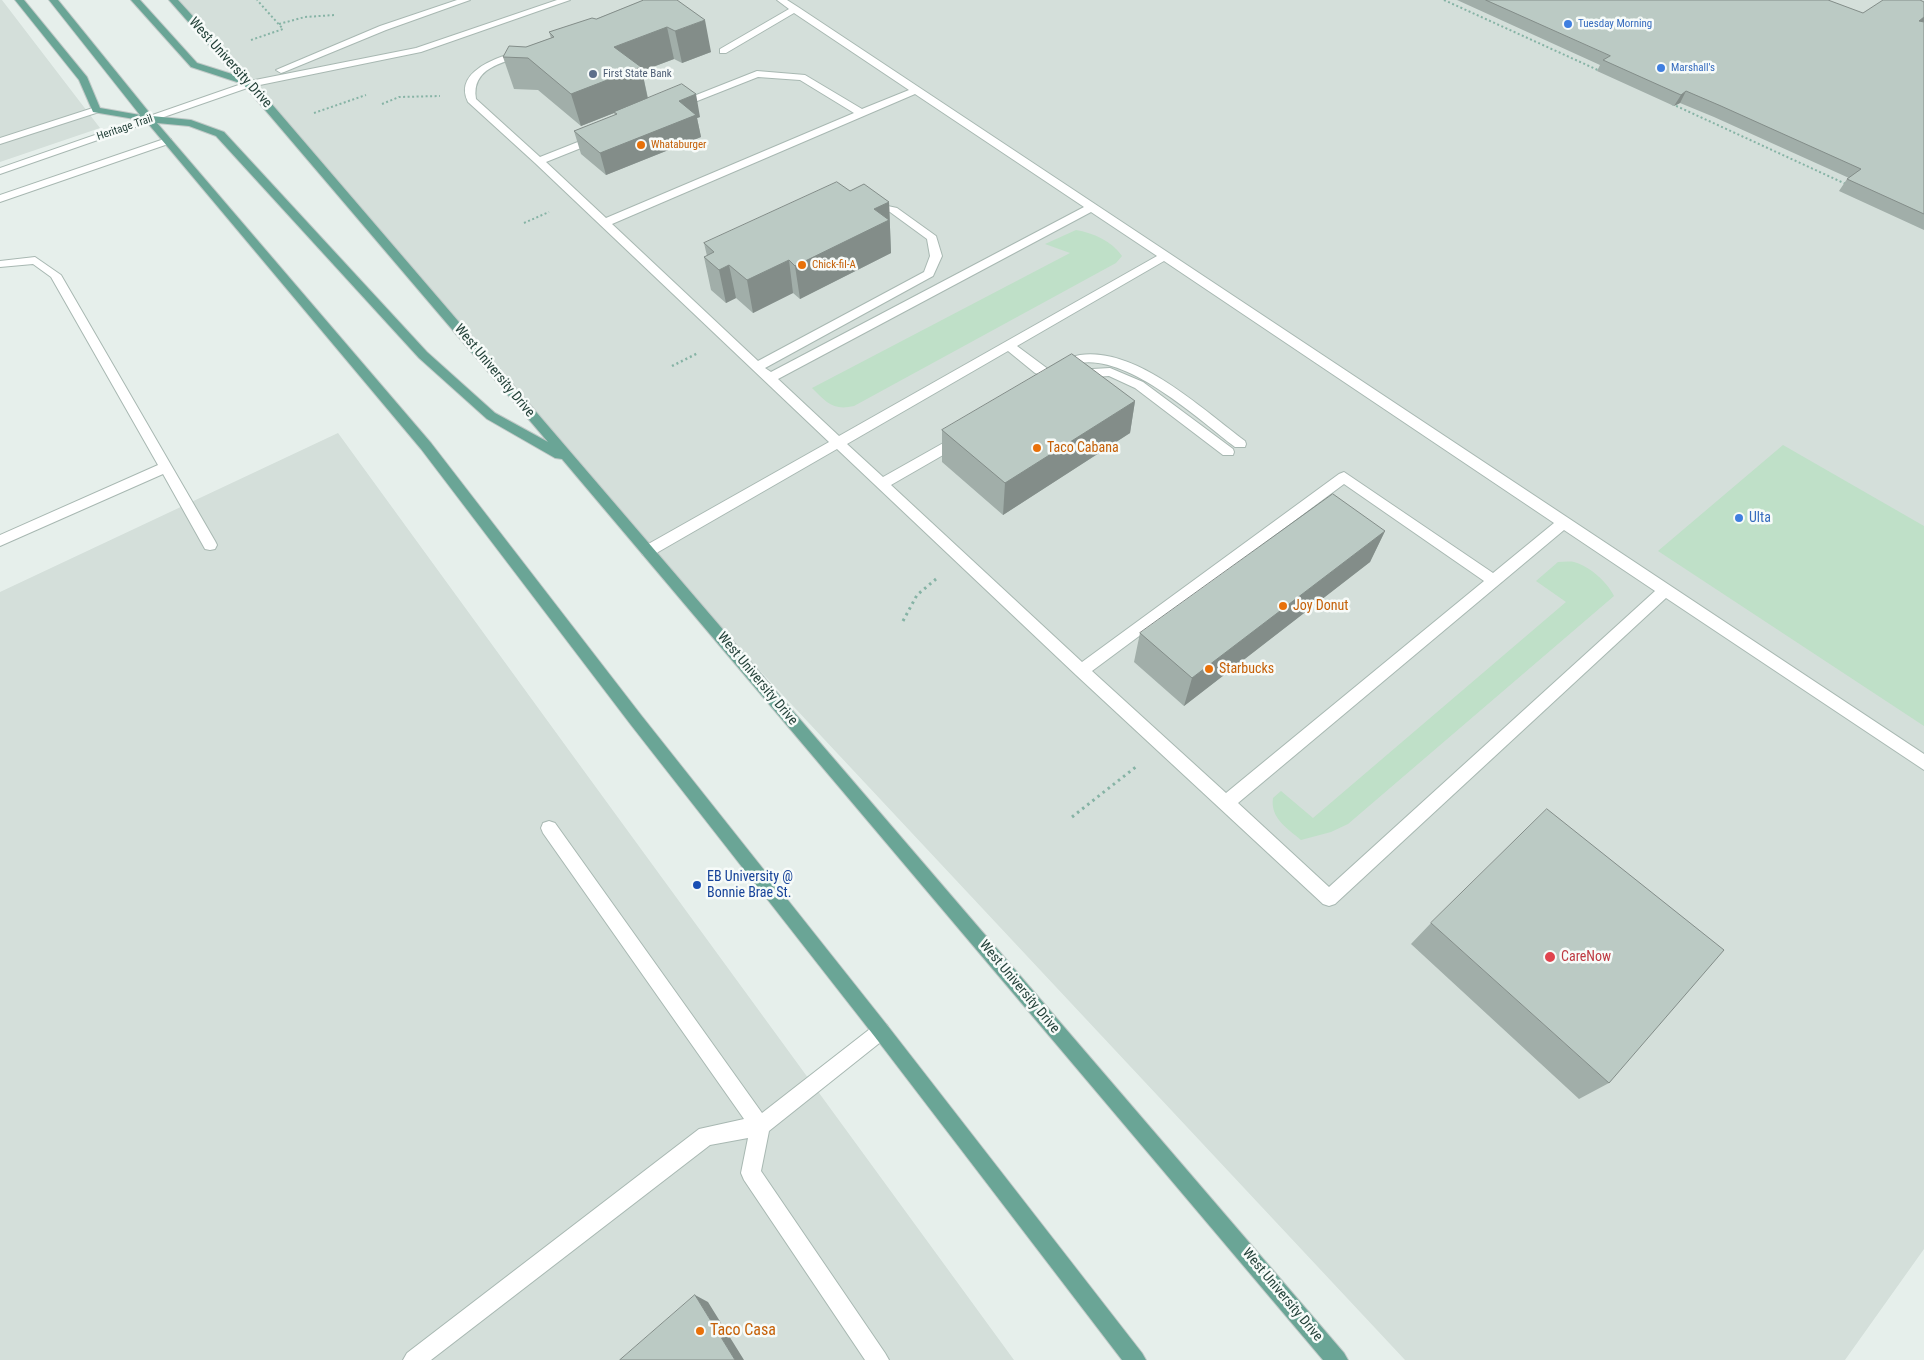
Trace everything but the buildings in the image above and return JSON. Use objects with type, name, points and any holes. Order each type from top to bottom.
[{"type":"main road","points":[[19,0],[84,79],[96,110],[150,120],[191,123],[220,134],[423,356],[491,416],[571,461]]},
{"type":"main road","points":[[53,0],[167,141],[426,446],[636,720],[881,1031],[1135,1360]]},
{"type":"main road","points":[[135,0],[194,65],[250,84]]},
{"type":"main road","name":"West University Drive","points":[[173,0],[250,84],[1337,1360]]},
{"type":"street","points":[[250,84],[383,28],[466,0]]},
{"type":"street","points":[[250,84],[418,50],[566,0]]},
{"type":"street","points":[[781,0],[1924,763]]},
{"type":"street","points":[[723,51],[795,9]]},
{"type":"street","points":[[537,48],[502,60],[476,73],[470,82],[468,91],[471,100],[539,161],[1081,671],[1329,898],[1666,590]]},
{"type":"street","points":[[666,110],[757,74],[802,77],[861,113]]},
{"type":"street","name":"Heritage Trail","points":[[0,171],[250,84]]},
{"type":"street","points":[[604,223],[916,90]]},
{"type":"street","name":"Heritage Trail","points":[[0,141],[96,110]]},
{"type":"street","points":[[539,161],[602,136]]},
{"type":"street","name":"Heritage Trail","points":[[0,198],[167,141]]},
{"type":"street","points":[[757,367],[929,274],[936,256],[932,238],[893,210],[863,204],[854,206]]},
{"type":"street","points":[[770,378],[1092,207]]},
{"type":"street","points":[[648,551],[1165,256]]},
{"type":"street","points":[[0,264],[34,260],[55,274],[210,545]]},
{"type":"street","points":[[1008,345],[1039,370],[1049,374],[1080,359],[1107,360],[1131,368],[1154,380],[1240,444]]},
{"type":"street","points":[[1067,379],[1075,374],[1110,372],[1139,385],[1228,452]]},
{"type":"street","points":[[882,484],[966,436]]},
{"type":"street","points":[[0,541],[166,467]]},
{"type":"street","points":[[1081,671],[1344,477],[1493,580]]},
{"type":"street","points":[[1225,804],[1564,522]]},
{"type":"street","points":[[549,828],[760,1126],[751,1173],[878,1360]]},
{"type":"street","points":[[414,1360],[706,1136],[760,1126],[881,1031]]},
{"type":"path","points":[[257,0],[283,29]]},
{"type":"path","points":[[1444,0],[1608,75]]},
{"type":"path","points":[[284,124],[366,95]]},
{"type":"path","points":[[1669,102],[1854,188]]},
{"type":"path","points":[[903,621],[917,595],[963,561]]},
{"type":"path","points":[[1072,816],[1125,774],[1164,748]]},
{"type":"shaded area","points":[[0,0],[2,0],[100,128],[0,162]]},
{"type":"shaded area","points":[[173,0],[1924,0],[1924,1249],[1845,1360],[1405,1360],[648,551]]},
{"type":"shaded area","points":[[338,433],[1014,1360],[0,1360],[0,592]]},
{"type":"green space","points":[[1076,230],[1102,238],[1122,256],[1116,263],[854,406],[841,407],[830,404],[812,388],[1070,253],[1045,244]]},
{"type":"green space","points":[[1783,445],[1924,526],[1924,726],[1658,551]]},
{"type":"green space","points":[[1558,562],[1574,562],[1586,567],[1603,580],[1614,596],[1348,824],[1331,832],[1301,840],[1285,827],[1277,817],[1273,805],[1273,798],[1281,791],[1313,818],[1566,602],[1536,581]]},
{"type":"place","name":"Tuesday Morning","points":[[1568,24]]},
{"type":"place","name":"Marshall's","points":[[1661,68]]},
{"type":"place","name":"First State Bank","points":[[593,74]]},
{"type":"place","name":"Whataburger","points":[[641,145]]},
{"type":"place","name":"Chick-fil-A","points":[[802,265]]},
{"type":"place","name":"Taco Cabana","points":[[1037,448]]},
{"type":"place","name":"Ulta","points":[[1739,518]]},
{"type":"place","name":"Joy Donut","points":[[1283,606]]},
{"type":"place","name":"Starbucks","points":[[1209,669]]},
{"type":"place","name":"EB University @ Bonnie Brae St.","points":[[697,885]]},
{"type":"place","name":"CareNow","points":[[1550,957]]},
{"type":"place","name":"Taco Casa","points":[[700,1331]]}]
